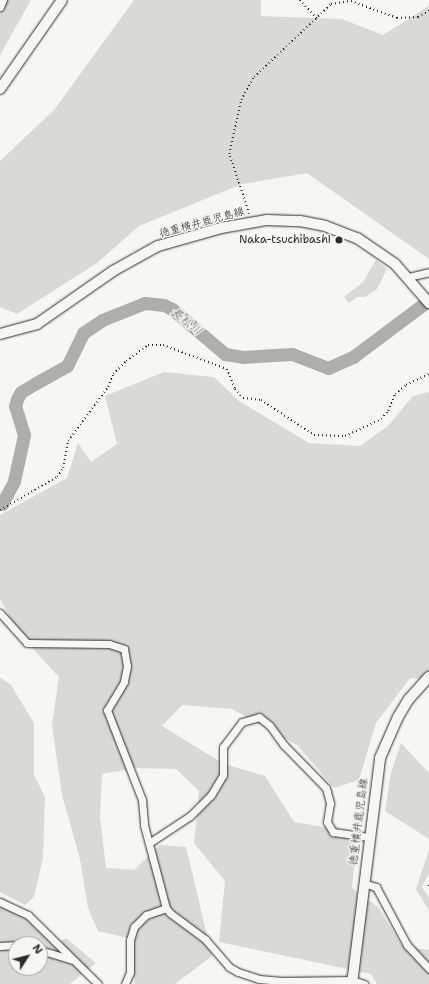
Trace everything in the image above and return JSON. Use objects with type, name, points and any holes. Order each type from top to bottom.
[{"type":"main road","points":[[0,89],[62,0]]},
{"type":"main road","name":"徳重横井鹿児島線","points":[[0,334],[37,324],[113,271],[158,246],[250,222],[300,221],[340,231],[357,238],[380,252],[408,276],[429,303]]},
{"type":"main road","name":"徳重横井鹿児島線","points":[[352,982],[376,784],[385,744],[409,699],[429,678]]},
{"type":"street","points":[[0,7],[3,0]]},
{"type":"street","points":[[408,276],[429,272]]},
{"type":"street","points":[[0,613],[27,643],[109,644],[124,649],[126,666],[124,682],[107,710],[142,800],[144,826],[166,908],[205,939],[229,967],[238,972],[259,979],[282,981],[352,982],[364,984]]},
{"type":"street","points":[[149,843],[190,816],[211,795],[223,775],[223,747],[242,722],[259,717],[270,726],[284,745],[326,788],[330,803],[326,822],[333,832],[369,837]]},
{"type":"street","points":[[363,883],[376,887],[407,945],[429,969]]},
{"type":"street","points":[[0,902],[28,915],[98,984]]},
{"type":"street","points":[[125,984],[130,972],[130,940],[134,927],[146,915],[166,908]]},
{"type":"street","points":[[48,953],[74,961]]},
{"type":"path","points":[[300,0],[316,18]]},
{"type":"path","points":[[250,222],[228,154],[241,100],[246,88],[258,72],[331,4],[351,1],[397,18],[418,17],[429,11]]},
{"type":"path","points":[[0,510],[57,476],[62,468],[68,441],[108,387],[113,374],[126,361],[148,345],[163,345],[227,369],[235,388],[243,398],[261,400],[314,435],[345,436],[374,423],[388,411],[395,394],[411,382],[429,374]]},
{"type":"shaded area","points":[[0,0],[31,0],[0,55]]},
{"type":"shaded area","points":[[134,0],[261,0],[261,16],[342,19],[383,35],[429,6],[429,259],[307,173],[242,184],[139,226],[97,263],[17,314],[0,307],[0,161],[54,110]]},
{"type":"shaded area","points":[[376,260],[387,269],[377,289],[365,297],[357,297],[349,303],[344,297],[363,282]]},
{"type":"shaded area","points":[[164,372],[214,377],[239,401],[309,443],[360,446],[388,426],[413,396],[429,392],[429,679],[410,678],[376,723],[359,780],[334,788],[297,745],[232,709],[182,705],[162,726],[224,764],[265,776],[294,822],[357,833],[352,888],[378,907],[402,946],[429,950],[429,984],[377,984],[371,974],[219,942],[225,881],[194,843],[199,791],[176,769],[136,768],[102,774],[100,817],[106,868],[134,870],[160,845],[186,847],[212,956],[175,984],[135,984],[128,938],[98,931],[88,908],[80,859],[62,795],[52,725],[59,677],[20,635],[0,599],[0,515],[67,478],[78,443],[91,462],[117,444],[105,396]]},
{"type":"shaded area","points":[[0,677],[11,685],[34,723],[34,775],[45,797],[43,858],[34,897],[25,905],[0,892]]},
{"type":"shaded area","points":[[401,743],[429,773],[429,839],[385,811],[391,773]]},
{"type":"shaded area","points":[[429,850],[429,873],[422,887],[429,898],[429,911],[416,889]]},
{"type":"shaded area","points":[[0,898],[28,912],[59,942],[66,938],[96,963],[70,984],[0,984]]},
{"type":"waterway","name":"長松川","points":[[0,504],[2,504],[14,481],[24,435],[15,406],[17,399],[21,392],[67,366],[83,333],[102,320],[145,303],[164,305],[172,309],[225,354],[243,357],[292,354],[328,368],[353,357],[429,300]]},
{"type":"place","name":"Naka-tsuchibashi","points":[[339,240]]}]
